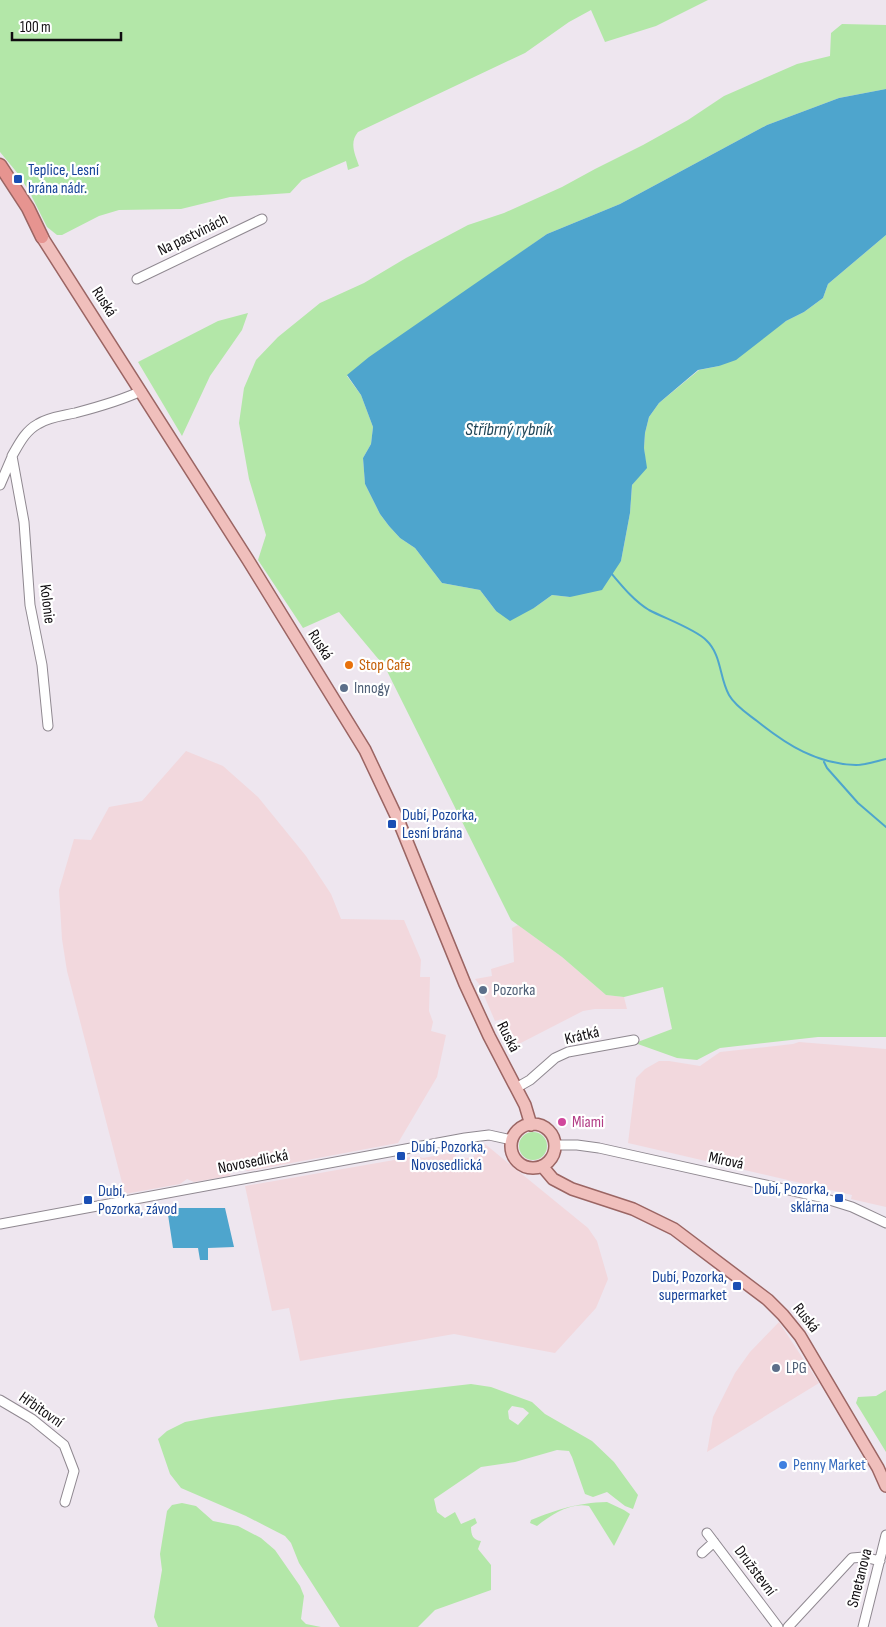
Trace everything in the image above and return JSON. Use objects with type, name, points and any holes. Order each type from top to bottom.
[{"type":"highway","points":[[0,165],[42,236]]},
{"type":"highway","points":[[0,172],[42,236]]},
{"type":"main road","name":"Ruská","points":[[42,236],[329,690],[369,757],[412,852],[465,984],[529,1114],[531,1125]]},
{"type":"main road","points":[[531,1125],[537,1125],[549,1131],[553,1136],[555,1145],[551,1158],[542,1166],[535,1168],[521,1165],[513,1154],[512,1140],[519,1129],[531,1125]]},
{"type":"main road","name":"Ruská","points":[[542,1166],[553,1178],[572,1189],[640,1212],[674,1229],[768,1300],[790,1322],[814,1358],[878,1468],[886,1486]]},
{"type":"street","name":"Na pastvinách","points":[[137,279],[262,219]]},
{"type":"street","points":[[0,485],[12,456],[24,436],[37,424],[50,418],[98,407],[141,391]]},
{"type":"street","name":"Kolonie","points":[[12,456],[24,522],[30,605],[42,665],[48,726]]},
{"type":"street","name":"Krátká","points":[[516,1088],[530,1080],[555,1058],[568,1052],[634,1040]]},
{"type":"street","name":"Novosedlická","points":[[0,1224],[447,1141],[489,1135],[512,1140]]},
{"type":"street","name":"Mírová","points":[[555,1145],[570,1144],[598,1148],[820,1197],[852,1207],[886,1223]]},
{"type":"street","name":"Hřbitovní","points":[[0,1400],[32,1419],[64,1445],[74,1471],[65,1502]]},
{"type":"street","name":"Družstevní","points":[[707,1533],[778,1627]]},
{"type":"street","name":"Smetanova","points":[[863,1627],[886,1535]]},
{"type":"street","points":[[702,1553],[714,1542]]},
{"type":"street","points":[[788,1627],[852,1558],[864,1557],[880,1561]]},
{"type":"shaded area","points":[[186,751],[223,766],[258,797],[306,856],[331,894],[341,919],[404,920],[421,960],[420,977],[430,977],[429,1011],[433,1022],[431,1031],[446,1035],[437,1077],[398,1143],[248,1171],[243,1169],[237,1170],[233,1171],[229,1176],[194,1182],[187,1179],[180,1184],[125,1194],[67,971],[62,939],[59,890],[74,839],[91,840],[109,807],[142,801]]},
{"type":"shaded area","points":[[518,925],[562,957],[606,995],[624,997],[627,1009],[583,1011],[511,1048],[502,1019],[495,1021],[475,979],[492,976],[491,969],[514,962],[512,928]]},
{"type":"shaded area","points":[[799,1042],[886,1049],[886,1207],[851,1199],[852,1195],[628,1143],[636,1078],[645,1069],[659,1061],[700,1066],[720,1052]]},
{"type":"shaded area","points":[[485,1144],[588,1228],[597,1241],[608,1279],[596,1308],[555,1353],[454,1334],[300,1361],[289,1308],[272,1311],[245,1186],[417,1156],[423,1158],[455,1152],[457,1160],[473,1157]]},
{"type":"shaded area","points":[[779,1322],[819,1383],[707,1452],[713,1417],[735,1373],[750,1352]]},
{"type":"green space","points":[[0,0],[708,0],[656,26],[605,42],[591,10],[569,22],[525,53],[358,132],[353,144],[359,166],[348,170],[346,161],[302,180],[290,193],[230,197],[181,209],[119,210],[99,216],[62,235],[57,235],[47,227],[19,175],[0,152]]},
{"type":"green space","points":[[842,24],[886,25],[886,89],[839,98],[767,125],[620,204],[547,234],[347,376],[361,395],[373,427],[371,444],[363,458],[365,484],[380,514],[389,526],[400,538],[415,548],[442,583],[480,590],[496,611],[534,608],[552,595],[570,597],[621,561],[630,513],[632,485],[646,467],[645,433],[649,417],[659,403],[699,370],[719,366],[823,298],[828,284],[886,235],[886,1037],[818,1037],[720,1048],[697,1060],[677,1058],[635,1043],[672,1029],[663,987],[624,997],[606,995],[562,957],[511,920],[385,667],[339,612],[303,628],[258,560],[266,535],[249,479],[239,423],[244,388],[256,360],[278,337],[320,303],[364,283],[468,225],[504,213],[562,187],[688,120],[724,96],[797,64],[830,56],[831,33]]},
{"type":"green space","points":[[248,313],[242,330],[210,376],[182,436],[138,362],[218,321]]},
{"type":"green space","points":[[533,1132],[543,1136],[547,1146],[543,1156],[533,1160],[523,1156],[519,1146],[523,1136]]},
{"type":"green space","points":[[471,1384],[491,1387],[532,1402],[545,1414],[592,1441],[614,1462],[638,1495],[633,1509],[625,1506],[607,1492],[593,1497],[585,1494],[569,1451],[557,1450],[515,1462],[481,1467],[434,1499],[437,1512],[445,1518],[455,1512],[461,1524],[475,1518],[477,1523],[471,1527],[471,1532],[474,1538],[481,1541],[478,1549],[491,1565],[491,1590],[435,1610],[418,1627],[340,1627],[299,1563],[291,1543],[285,1536],[246,1516],[181,1488],[170,1474],[158,1439],[167,1431],[185,1422],[340,1399]],"holes":[[[512,1406],[523,1408],[529,1413],[518,1425],[509,1419],[508,1411]]]},
{"type":"green space","points":[[886,1390],[886,1452],[856,1403],[858,1397],[876,1396]]},
{"type":"green space","points":[[607,1502],[630,1514],[614,1546],[589,1506],[582,1505],[568,1508],[537,1526],[530,1523],[531,1520],[568,1507],[586,1504]]},
{"type":"green space","points":[[182,1503],[196,1506],[213,1521],[238,1526],[261,1538],[275,1550],[300,1586],[304,1596],[301,1619],[306,1624],[321,1627],[158,1627],[154,1617],[162,1570],[160,1554],[167,1511],[172,1505]]},
{"type":"water","name":"Stříbrný rybník","points":[[886,89],[886,235],[828,284],[823,298],[804,312],[786,321],[736,360],[698,370],[659,403],[649,417],[645,433],[644,448],[647,468],[632,485],[630,513],[621,561],[602,590],[570,597],[552,595],[534,608],[510,621],[496,611],[480,590],[442,583],[415,548],[400,538],[389,526],[380,514],[365,484],[363,458],[371,444],[373,427],[361,395],[347,375],[369,357],[547,234],[620,204],[767,125],[839,98]]},
{"type":"water","points":[[167,1208],[225,1208],[234,1247],[208,1248],[208,1260],[200,1260],[198,1248],[173,1248]]},
{"type":"waterway","points":[[611,573],[628,593],[649,610],[695,632],[706,640],[715,652],[726,688],[735,703],[780,738],[803,752],[842,764],[860,765],[886,759]]},
{"type":"waterway","points":[[824,762],[827,768],[858,803],[886,827]]},
{"type":"place","name":"Teplice, Lesní brána nádr.","points":[[18,179]]},
{"type":"place","name":"Stop Cafe","points":[[349,665]]},
{"type":"place","name":"Innogy","points":[[344,688]]},
{"type":"place","name":"Dubí, Pozorka, Lesní brána","points":[[392,824]]},
{"type":"place","name":"Pozorka","points":[[483,990]]},
{"type":"place","name":"Miami","points":[[562,1122]]},
{"type":"place","name":"Dubí, Pozorka, Novosedlická","points":[[401,1156]]},
{"type":"place","name":"Dubí, Pozorka, sklárna","points":[[839,1198]]},
{"type":"place","name":"Dubí, Pozorka, závod","points":[[88,1200]]},
{"type":"place","name":"Dubí, Pozorka, supermarket","points":[[737,1286]]},
{"type":"place","name":"LPG","points":[[776,1368]]},
{"type":"place","name":"Penny Market","points":[[783,1465]]}]
